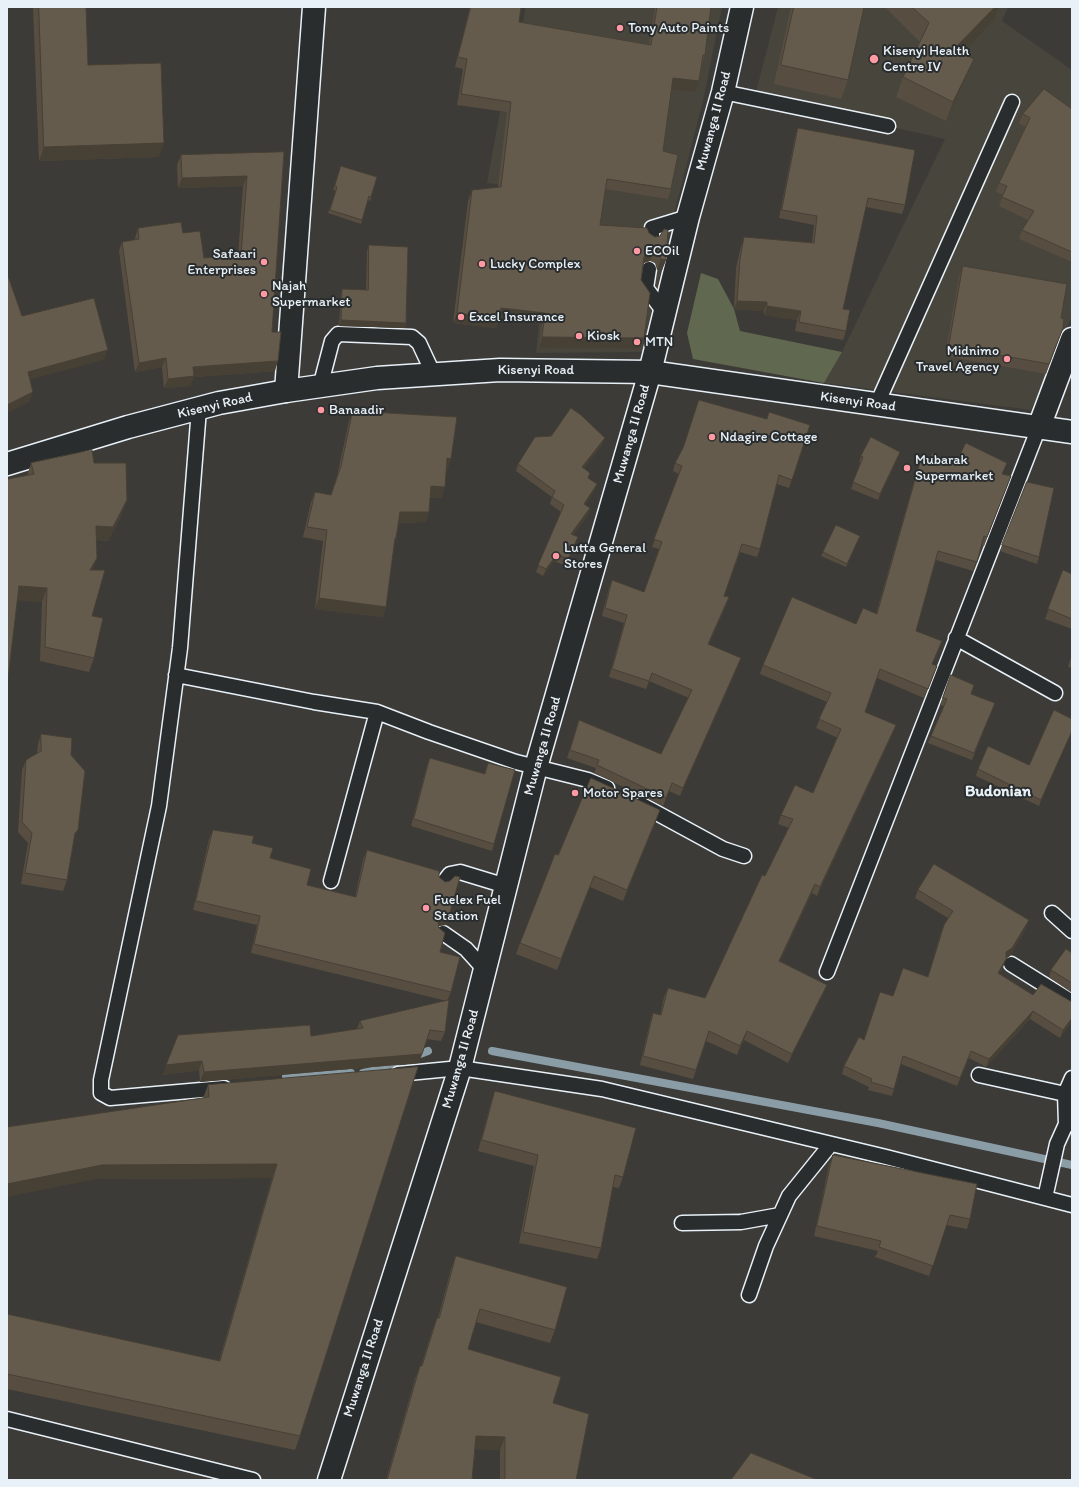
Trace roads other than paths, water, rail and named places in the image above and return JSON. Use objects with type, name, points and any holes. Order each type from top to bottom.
[{"type":"street","points":[[286,391],[314,7]]},
{"type":"street","name":"Muwanga II Road","points":[[329,1480],[460,1068],[536,767],[650,372],[688,217],[723,92],[742,7]]},
{"type":"street","points":[[1041,423],[1072,339]]},
{"type":"street","name":"Kisenyi Road","points":[[7,464],[128,427],[219,403],[286,391],[377,378],[500,370],[650,372],[877,404],[1041,423],[1072,432]]},
{"type":"lane","points":[[723,92],[888,126]]},
{"type":"lane","points":[[877,404],[1012,102]]},
{"type":"lane","points":[[652,239],[652,228],[688,217]]},
{"type":"lane","points":[[649,269],[646,288],[664,312]]},
{"type":"lane","points":[[320,387],[332,341],[338,334],[412,337],[419,343],[433,374]]},
{"type":"lane","points":[[199,409],[180,640],[159,806],[101,1080],[101,1093],[110,1098],[237,1087]]},
{"type":"lane","points":[[827,972],[1041,423]]},
{"type":"lane","points":[[956,638],[1055,693]]},
{"type":"lane","points":[[176,675],[314,702],[377,712],[429,732],[536,767],[588,780],[623,795],[723,849],[744,856]]},
{"type":"lane","points":[[330,881],[377,712]]},
{"type":"lane","points":[[443,883],[450,874],[460,872],[506,886]]},
{"type":"lane","points":[[1052,913],[1072,931]]},
{"type":"lane","points":[[443,933],[466,949],[485,970]]},
{"type":"lane","points":[[1011,964],[1072,1002]]},
{"type":"lane","points":[[388,1074],[460,1068],[602,1089],[831,1144],[1072,1205]]},
{"type":"lane","points":[[979,1075],[1065,1094]]},
{"type":"lane","points":[[1045,1198],[1057,1144],[1069,1124],[1065,1094],[1072,1078]]},
{"type":"lane","points":[[749,1295],[766,1246],[789,1196],[831,1144]]},
{"type":"lane","points":[[682,1223],[741,1222],[780,1215]]},
{"type":"lane","points":[[7,1419],[253,1480]]},
{"type":"waterway","points":[[412,1057],[428,1051]]},
{"type":"waterway","points":[[492,1051],[878,1123],[1072,1165]]},
{"type":"waterway","points":[[363,1073],[397,1062]]},
{"type":"waterway","points":[[286,1076],[351,1073]]},
{"type":"place","name":"Tony Auto Paints","points":[[620,28]]},
{"type":"place","name":"Kisenyi Health Centre IV","points":[[874,59]]},
{"type":"place","name":"ECOil","points":[[637,251]]},
{"type":"place","name":"Safaari Enterprises","points":[[264,262]]},
{"type":"place","name":"Lucky Complex","points":[[482,264]]},
{"type":"place","name":"Najah Supermarket","points":[[264,294]]},
{"type":"place","name":"Excel Insurance","points":[[461,317]]},
{"type":"place","name":"Kiosk","points":[[579,336]]},
{"type":"place","name":"MTN","points":[[637,342]]},
{"type":"place","name":"Midnimo Travel Agency","points":[[1007,359]]},
{"type":"place","name":"Banaadir","points":[[321,410]]},
{"type":"place","name":"Ndagire Cottage","points":[[712,437]]},
{"type":"place","name":"Mubarak Supermarket","points":[[907,468]]},
{"type":"place","name":"Lutta General Stores","points":[[556,556]]},
{"type":"place","name":"Motor Spares","points":[[575,793]]},
{"type":"place","name":"Fuelex Fuel Station","points":[[426,908]]},
{"type":"district","name":"Budonian","points":[[998,792]]}]
